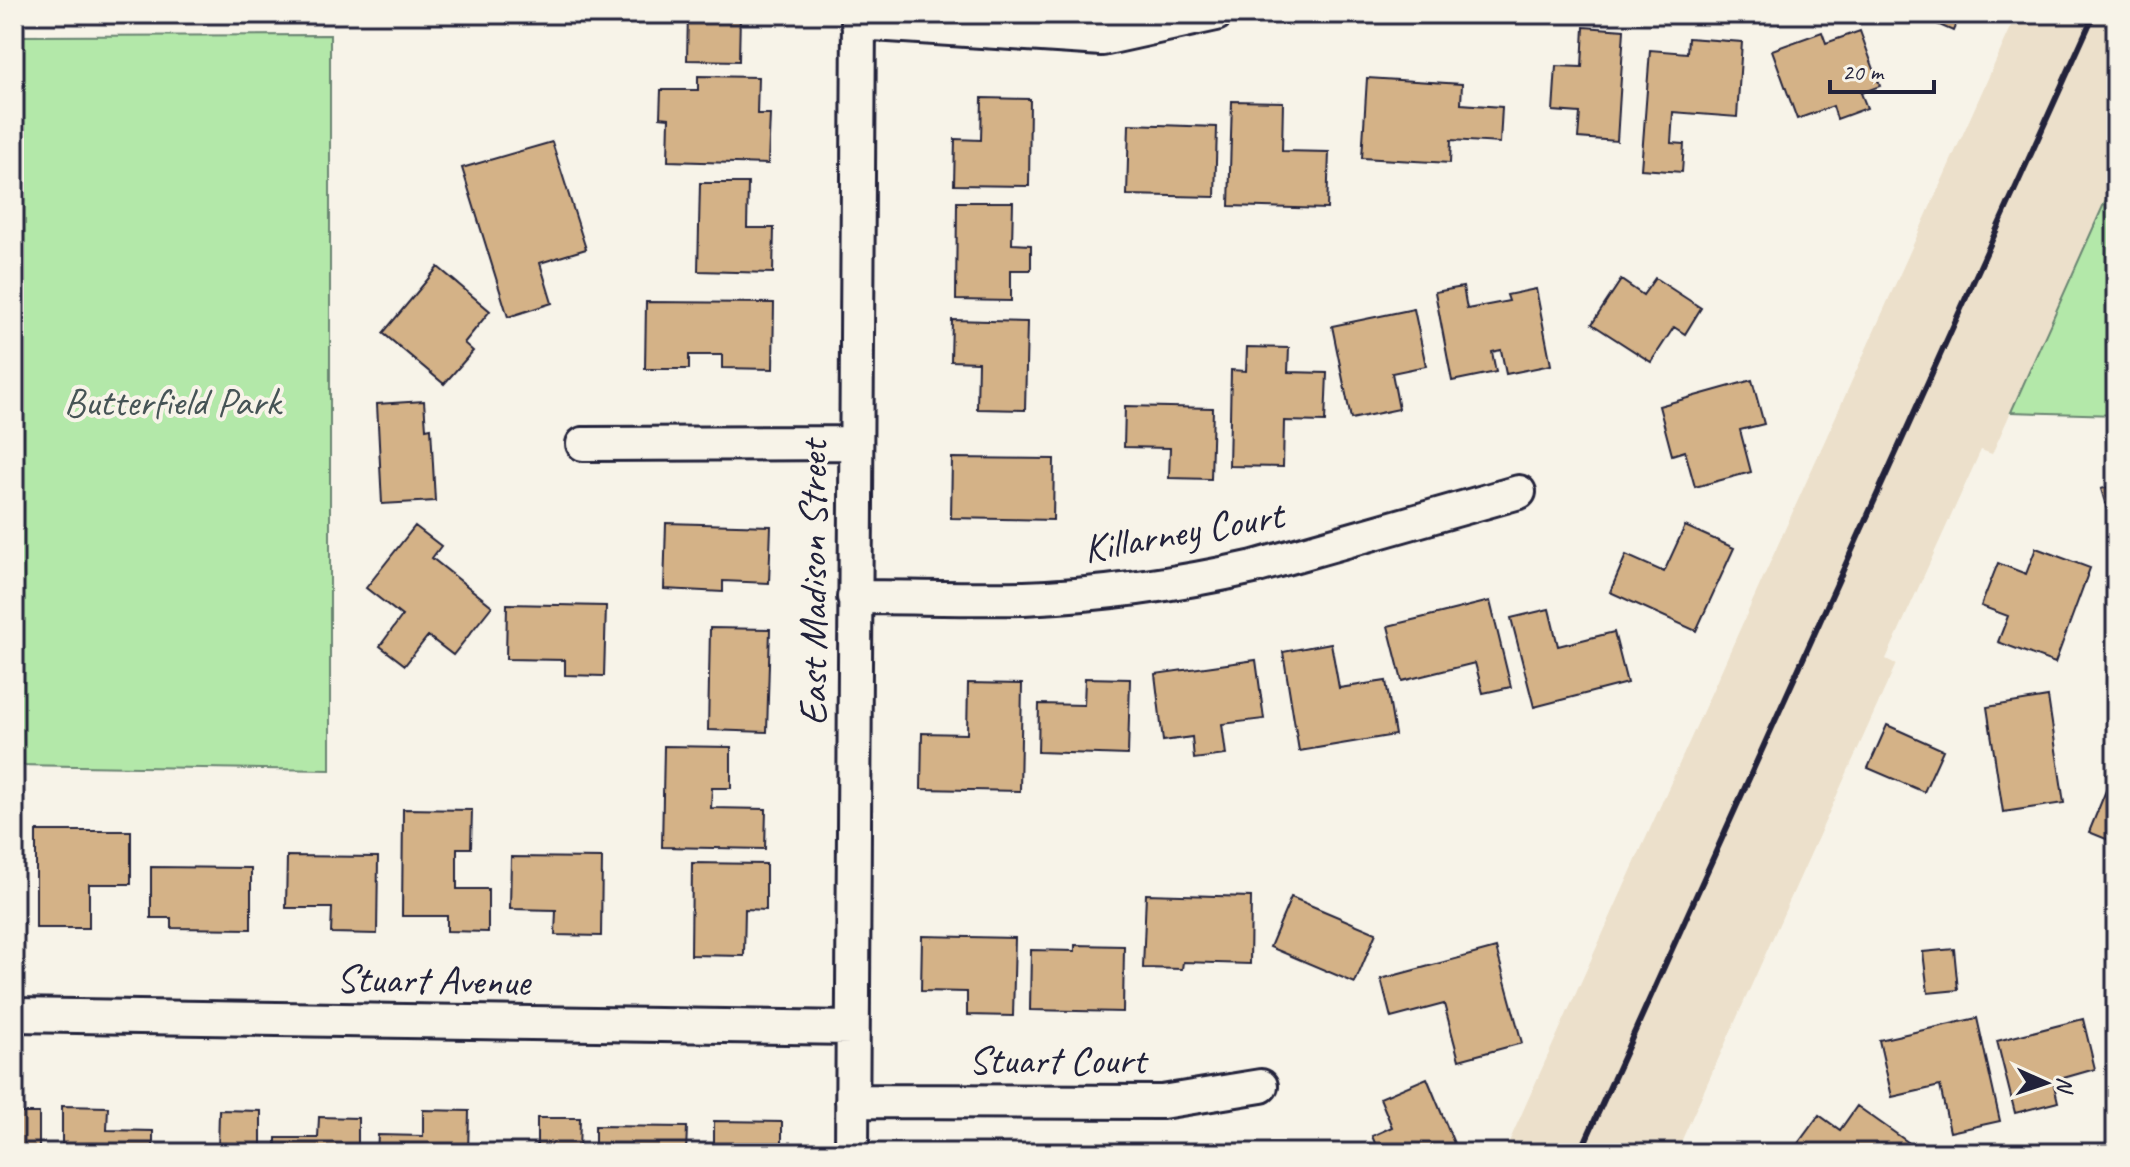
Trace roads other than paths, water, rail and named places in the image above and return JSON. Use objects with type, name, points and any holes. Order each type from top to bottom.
[{"type":"street","points":[[858,19],[1102,39],[1216,14]]},
{"type":"street","name":"East Madison Street","points":[[852,1153],[858,19]]},
{"type":"street","points":[[583,444],[855,443]]},
{"type":"street","name":"Killarney Court","points":[[854,597],[1025,598],[1108,592],[1211,576],[1254,567],[1519,492]]},
{"type":"street","name":"Stuart Avenue","points":[[14,1015],[851,1028]]},
{"type":"street","name":"Stuart Court","points":[[852,1101],[1162,1102],[1261,1086]]},
{"type":"railway","points":[[1580,1153],[2094,14]]},
{"type":"park label","name":"Butterfield Park","points":[[172,401]]}]
